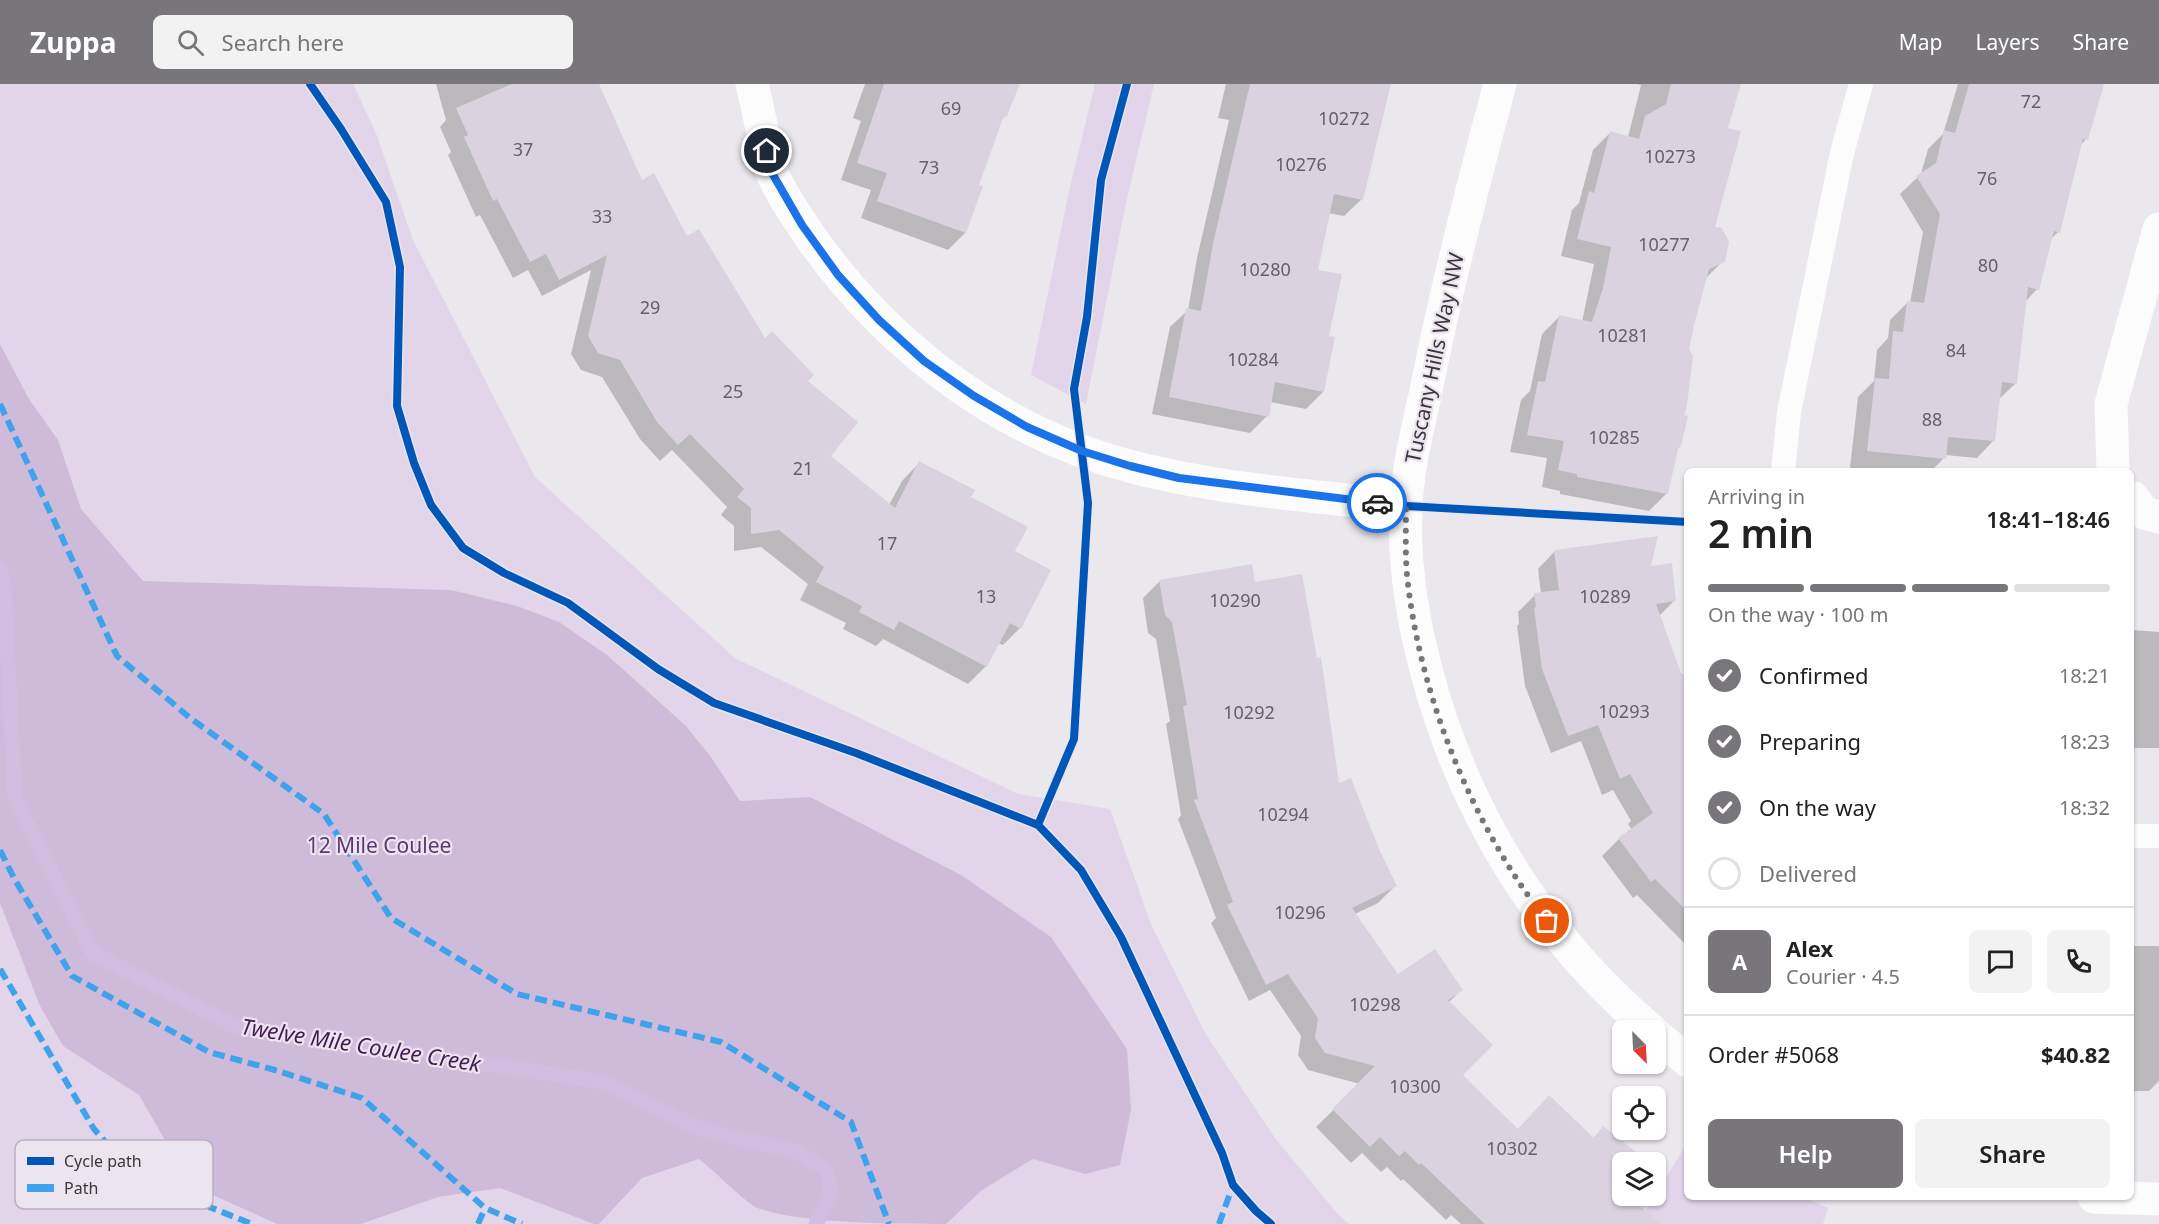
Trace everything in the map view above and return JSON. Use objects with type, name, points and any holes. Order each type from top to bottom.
[{"type":"street","points":[[752,84],[772,173],[808,233],[838,275],[879,320],[924,361],[974,396],[1027,427],[1082,451],[1130,466],[1189,480],[1406,506]]},
{"type":"street","name":"Tuscany Hills Way NW","points":[[1500,84],[1476,171],[1415,444],[1406,506],[1407,576],[1419,646],[1438,715],[1463,781],[1495,843],[1532,903],[1576,958],[1639,1020]]},
{"type":"street","points":[[2113,468],[2111,404],[2159,229]]},
{"type":"street","points":[[2134,500],[2144,513],[2159,517]]},
{"type":"street","points":[[1666,1043],[1684,1058]]},
{"type":"street","points":[[2134,1198],[2159,1199]]},
{"type":"lane","points":[[1783,468],[1791,400],[1842,153],[1861,84]]},
{"type":"lane","points":[[2134,836],[2159,836]]},
{"type":"green space","name":"12 Mile Coulee","points":[[0,84],[353,84],[376,133],[413,240],[535,477],[735,658],[1018,794],[1110,809],[1151,924],[1205,1033],[1275,1138],[1337,1213],[1349,1224],[0,1224]]},
{"type":"green space","points":[[1095,84],[1154,84],[1126,203],[1086,404],[1031,375],[1069,191]]},
{"type":"green space","points":[[0,344],[29,399],[58,440],[81,509],[143,581],[451,590],[517,606],[559,622],[607,655],[685,725],[711,757],[740,801],[810,797],[961,875],[1051,937],[1127,1049],[1131,1110],[1120,1165],[1085,1174],[1033,1159],[982,1190],[946,1224],[848,1222],[773,1213],[755,1207],[699,1159],[642,1178],[599,1224],[500,1188],[438,1197],[361,1224],[277,1224],[213,1195],[213,1140],[165,1140],[139,1095],[63,1046],[40,1006],[0,903]]},
{"type":"green space","points":[[1684,1148],[1684,1200],[1810,1200],[1828,1208],[1823,1224],[1638,1224],[1649,1206],[1666,1206],[1666,1178]]},
{"type":"building","points":[[512,84],[599,84],[642,180],[654,173],[687,236],[699,229],[765,338],[772,331],[814,375],[808,381],[858,422],[831,456],[895,508],[919,461],[975,490],[971,497],[1028,527],[1015,551],[1051,570],[1021,629],[1010,623],[987,667],[899,621],[894,630],[859,612],[862,606],[816,582],[824,567],[779,530],[751,534],[751,508],[737,497],[744,489],[690,434],[678,445],[657,422],[620,360],[598,353],[588,336],[607,255],[559,280],[546,254],[530,262],[497,199],[493,201],[464,137],[468,135],[456,108]]},
{"type":"building","points":[[884,84],[1020,84],[1007,116],[1003,118],[979,185],[983,186],[966,233],[877,201],[887,173],[857,163]]},
{"type":"building","points":[[1250,84],[1391,84],[1363,200],[1334,194],[1318,270],[1342,274],[1329,336],[1335,337],[1324,392],[1275,382],[1269,417],[1169,397],[1186,308],[1201,311],[1214,239]]},
{"type":"building","points":[[1671,84],[1741,84],[1728,128],[1741,131],[1715,227],[1722,228],[1729,242],[1725,262],[1709,269],[1694,325],[1689,349],[1693,356],[1684,415],[1688,416],[1668,494],[1577,477],[1577,474],[1558,470],[1564,441],[1527,435],[1538,381],[1545,382],[1559,315],[1592,322],[1603,288],[1611,247],[1577,239],[1589,191],[1594,193],[1610,131],[1639,139],[1645,116],[1666,104]]},
{"type":"building","points":[[1969,84],[2104,84],[2088,140],[2083,139],[2060,233],[2054,231],[2039,290],[2028,287],[2017,384],[2002,382],[1995,441],[1948,437],[1946,459],[1867,451],[1875,378],[1889,379],[1893,331],[1903,332],[1907,301],[1924,303],[1940,214],[1916,176],[1936,163],[1944,130],[1955,133]]},
{"type":"building","points":[[1658,536],[1651,566],[1672,563],[1676,601],[1656,604],[1681,673],[1684,674],[1684,908],[1655,879],[1651,882],[1618,838],[1653,813],[1630,774],[1620,779],[1598,725],[1568,736],[1542,669],[1534,593],[1559,590],[1554,550]]},
{"type":"building","points":[[1252,564],[1255,582],[1302,574],[1317,658],[1321,657],[1339,783],[1351,778],[1379,849],[1397,886],[1352,908],[1398,974],[1435,949],[1463,990],[1448,1000],[1493,1045],[1463,1075],[1518,1129],[1549,1095],[1594,1138],[1603,1126],[1612,1133],[1612,1140],[1621,1140],[1636,1152],[1612,1152],[1612,1206],[1640,1206],[1662,1224],[1485,1224],[1421,1163],[1419,1165],[1405,1151],[1399,1156],[1380,1137],[1370,1147],[1332,1109],[1375,1066],[1325,1053],[1315,1038],[1318,1018],[1288,974],[1266,985],[1227,905],[1233,902],[1194,800],[1198,799],[1183,706],[1187,705],[1172,622],[1165,615],[1159,580]]},
{"type":"waterway","name":"Twelve Mile Coulee Creek","points":[[0,569],[4,585],[15,800],[93,953],[232,1025],[603,1082],[703,1130],[797,1152],[827,1169],[831,1191],[816,1224]]},
{"type":"marked path","points":[[0,404],[117,656],[190,718],[324,814],[391,918],[517,994],[721,1042],[851,1122],[889,1224]]},
{"type":"marked path","points":[[0,850],[15,880],[72,976],[209,1052],[362,1098],[485,1208],[522,1224]]},
{"type":"marked path","points":[[0,969],[94,1129],[104,1140]]},
{"type":"marked path","points":[[1219,1224],[1233,1185]]},
{"type":"marked path","points":[[213,1208],[252,1224]]},
{"type":"marked path","points":[[478,1224],[485,1208]]},
{"type":"cycle path","points":[[310,84],[386,202],[400,267],[397,406],[414,463],[431,505],[463,548],[504,573],[568,603],[658,669],[714,703],[856,753],[1038,825],[1081,870],[1121,937],[1222,1153],[1233,1185],[1271,1224]]},
{"type":"cycle path","points":[[1038,825],[1074,739],[1088,503],[1074,389],[1087,317],[1101,180],[1127,84]]},
{"type":"cycle path","points":[[1406,506],[1684,522]]},
{"type":"way so far","points":[[1377,503],[1406,506],[1407,576],[1419,646],[1438,715],[1463,781],[1495,843],[1532,903],[1547,921]]},
{"type":"route","points":[[767,151],[772,173],[802,225],[838,275],[879,320],[924,361],[974,396],[1027,427],[1082,451],[1179,478],[1377,503]]}]
